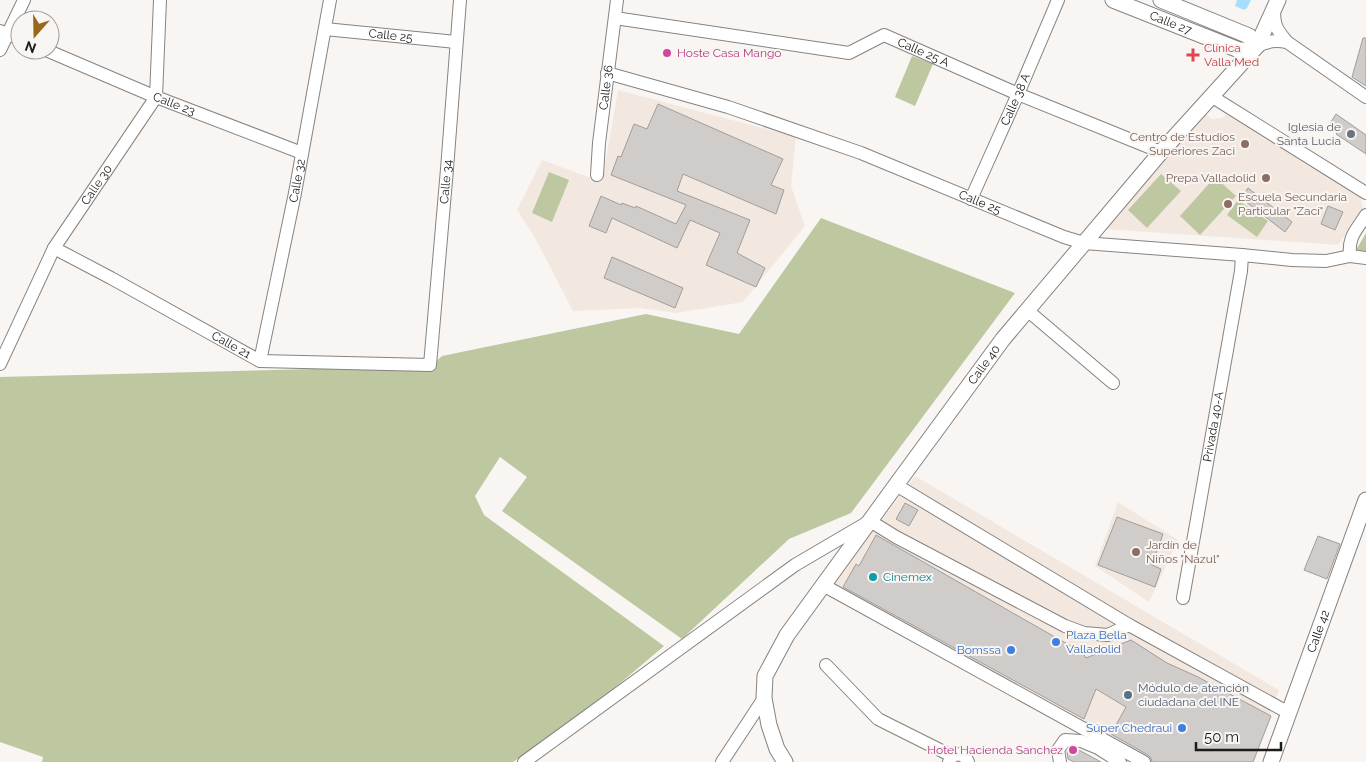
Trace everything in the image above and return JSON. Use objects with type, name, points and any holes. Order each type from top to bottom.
[{"type":"main road","name":"Calle 27","points":[[1114,0],[1239,50],[1248,50],[1258,46],[1249,36],[1160,0]]},
{"type":"main road","name":"Calle 40","points":[[785,762],[777,749],[769,725],[764,698],[766,676],[787,635],[1003,339],[1161,152],[1258,46],[1276,5]]},
{"type":"main road","name":"Calle 42","points":[[1270,762],[1366,500]]},
{"type":"street","points":[[0,50],[24,0]]},
{"type":"street","points":[[156,97],[160,0]]},
{"type":"street","name":"Calle 32","points":[[260,361],[302,153],[330,0]]},
{"type":"street","name":"Calle 34","points":[[430,364],[460,0]]},
{"type":"street","name":"Calle 36","points":[[597,175],[607,73],[617,0]]},
{"type":"street","name":"Calle 38 A","points":[[971,199],[1058,0]]},
{"type":"street","points":[[1276,5],[1274,23],[1277,31],[1287,42],[1366,97]]},
{"type":"street","name":"Calle 25 A","points":[[615,18],[849,53],[884,35],[1018,94],[1161,152]]},
{"type":"street","name":"Calle 25","points":[[325,28],[456,42]]},
{"type":"street","name":"Calle 27","points":[[1258,46],[1275,40],[1287,42]]},
{"type":"street","name":"Calle 23","points":[[60,56],[156,97],[302,153]]},
{"type":"street","name":"Calle 25","points":[[607,73],[728,107],[861,153],[1064,237],[1084,243],[1292,260],[1326,261],[1350,256],[1366,258]]},
{"type":"street","points":[[1211,96],[1366,193]]},
{"type":"street","name":"Calle 30","points":[[0,364],[54,248],[156,97]]},
{"type":"street","points":[[1350,256],[1349,245],[1351,238],[1366,215]]},
{"type":"street","name":"Calle 21","points":[[54,248],[260,361],[430,364]]},
{"type":"street","name":"Privada 40-A","points":[[1183,598],[1241,271],[1242,255]]},
{"type":"street","points":[[1027,310],[1113,383]]},
{"type":"street","points":[[896,485],[1129,625],[1289,712]]},
{"type":"street","points":[[524,762],[795,565],[870,521],[896,537],[1065,626],[1084,633],[1108,635],[1129,625]]},
{"type":"street","points":[[823,585],[1144,762]]},
{"type":"street","points":[[826,665],[878,719],[951,759],[960,754],[968,762]]},
{"type":"street","points":[[722,762],[764,698]]},
{"type":"street","points":[[1060,762],[1058,750],[1065,740],[1081,741],[1098,748],[1120,762]]},
{"type":"shaded area","points":[[618,90],[796,137],[791,186],[805,226],[743,302],[676,313],[641,308],[573,311],[535,238],[517,210],[542,160],[602,182]]},
{"type":"shaded area","points":[[1202,111],[1212,119],[1222,118],[1228,114],[1313,165],[1360,196],[1363,208],[1338,245],[1104,229]]},
{"type":"shaded area","name":"Plaza Bella Valladolid","points":[[915,476],[1279,690],[1254,762],[1135,762],[827,593]]},
{"type":"shaded area","name":"Jardín de Niños \"Nazul\"","points":[[1118,502],[1178,540],[1149,602],[1095,566]]},
{"type":"green space","points":[[912,56],[933,64],[915,106],[895,97]]},
{"type":"green space","points":[[549,172],[569,180],[552,222],[532,213]]},
{"type":"green space","points":[[1161,174],[1181,191],[1147,228],[1128,210]]},
{"type":"green space","points":[[1215,177],[1236,196],[1200,235],[1180,216]]},
{"type":"green space","points":[[1238,200],[1268,221],[1257,237],[1227,215]]},
{"type":"green space","points":[[821,218],[1015,293],[851,513],[789,539],[682,639],[502,511],[527,477],[500,457],[475,496],[484,515],[664,646],[585,713],[513,762],[42,762],[43,757],[0,742],[0,377],[431,366],[442,356],[646,314],[739,334]]},
{"type":"green space","points":[[1366,233],[1366,253],[1356,250]]},
{"type":"water","points":[[1237,0],[1251,0],[1244,10],[1235,6]]},
{"type":"building","points":[[1363,38],[1366,38],[1366,86],[1352,77]]},
{"type":"building","points":[[658,104],[783,159],[771,185],[784,190],[776,214],[683,174],[677,191],[750,220],[737,253],[765,268],[756,287],[706,265],[720,233],[690,220],[677,248],[612,218],[606,233],[589,226],[601,196],[621,205],[622,203],[635,208],[636,206],[676,224],[686,205],[611,175],[618,156],[621,157],[634,124],[647,129]]},
{"type":"building","name":"Iglesia de Santa Lucia","points":[[1336,114],[1366,135],[1366,154],[1336,134],[1338,131],[1329,125]]},
{"type":"building","points":[[1248,188],[1292,222],[1285,232],[1241,198]]},
{"type":"building","points":[[1328,206],[1343,212],[1335,230],[1321,224]]},
{"type":"building","points":[[612,257],[683,288],[675,308],[604,278]]},
{"type":"building","points":[[905,503],[918,510],[909,526],[896,519]]},
{"type":"building","name":"Jardín de Niños \"Nazul\"","points":[[1117,517],[1163,534],[1152,565],[1161,569],[1155,587],[1098,565]]},
{"type":"building","points":[[876,535],[1083,653],[1086,658],[1131,640],[1167,663],[1198,677],[1271,716],[1253,762],[1152,762],[1148,755],[1111,734],[1126,707],[1096,689],[1084,719],[843,587],[856,564],[859,566]]},
{"type":"building","points":[[1318,536],[1340,544],[1327,579],[1304,570]]},
{"type":"building","name":"Hotel Hacienda Sanchez","points":[[1069,748],[1077,749],[1101,762],[1074,762],[1068,759],[1067,752]]},
{"type":"place","name":"Hoste Casa Mango","points":[[667,53]]},
{"type":"place","name":"Clínica Valla Med","points":[[1193,55]]},
{"type":"place","name":"Iglesia de Santa Lucia","points":[[1351,134]]},
{"type":"place","name":"Centro de Estudios Superiores Zaci","points":[[1245,144]]},
{"type":"place","name":"Prepa Valladolid","points":[[1266,178]]},
{"type":"place","name":"Escuela Secundaria Particular \"Zací\"","points":[[1228,204]]},
{"type":"place","name":"Jardín de Niños \"Nazul\"","points":[[1136,552]]},
{"type":"place","name":"Cinemex","points":[[873,577]]},
{"type":"place","name":"Plaza Bella Valladolid","points":[[1056,642]]},
{"type":"place","name":"Bomssa","points":[[1011,650]]},
{"type":"place","name":"Módulo de atención ciudadana del INE","points":[[1128,695]]},
{"type":"place","name":"Súper Chedraui","points":[[1182,728]]},
{"type":"place","name":"Hotel Hacienda Sanchez","points":[[1073,750]]}]
